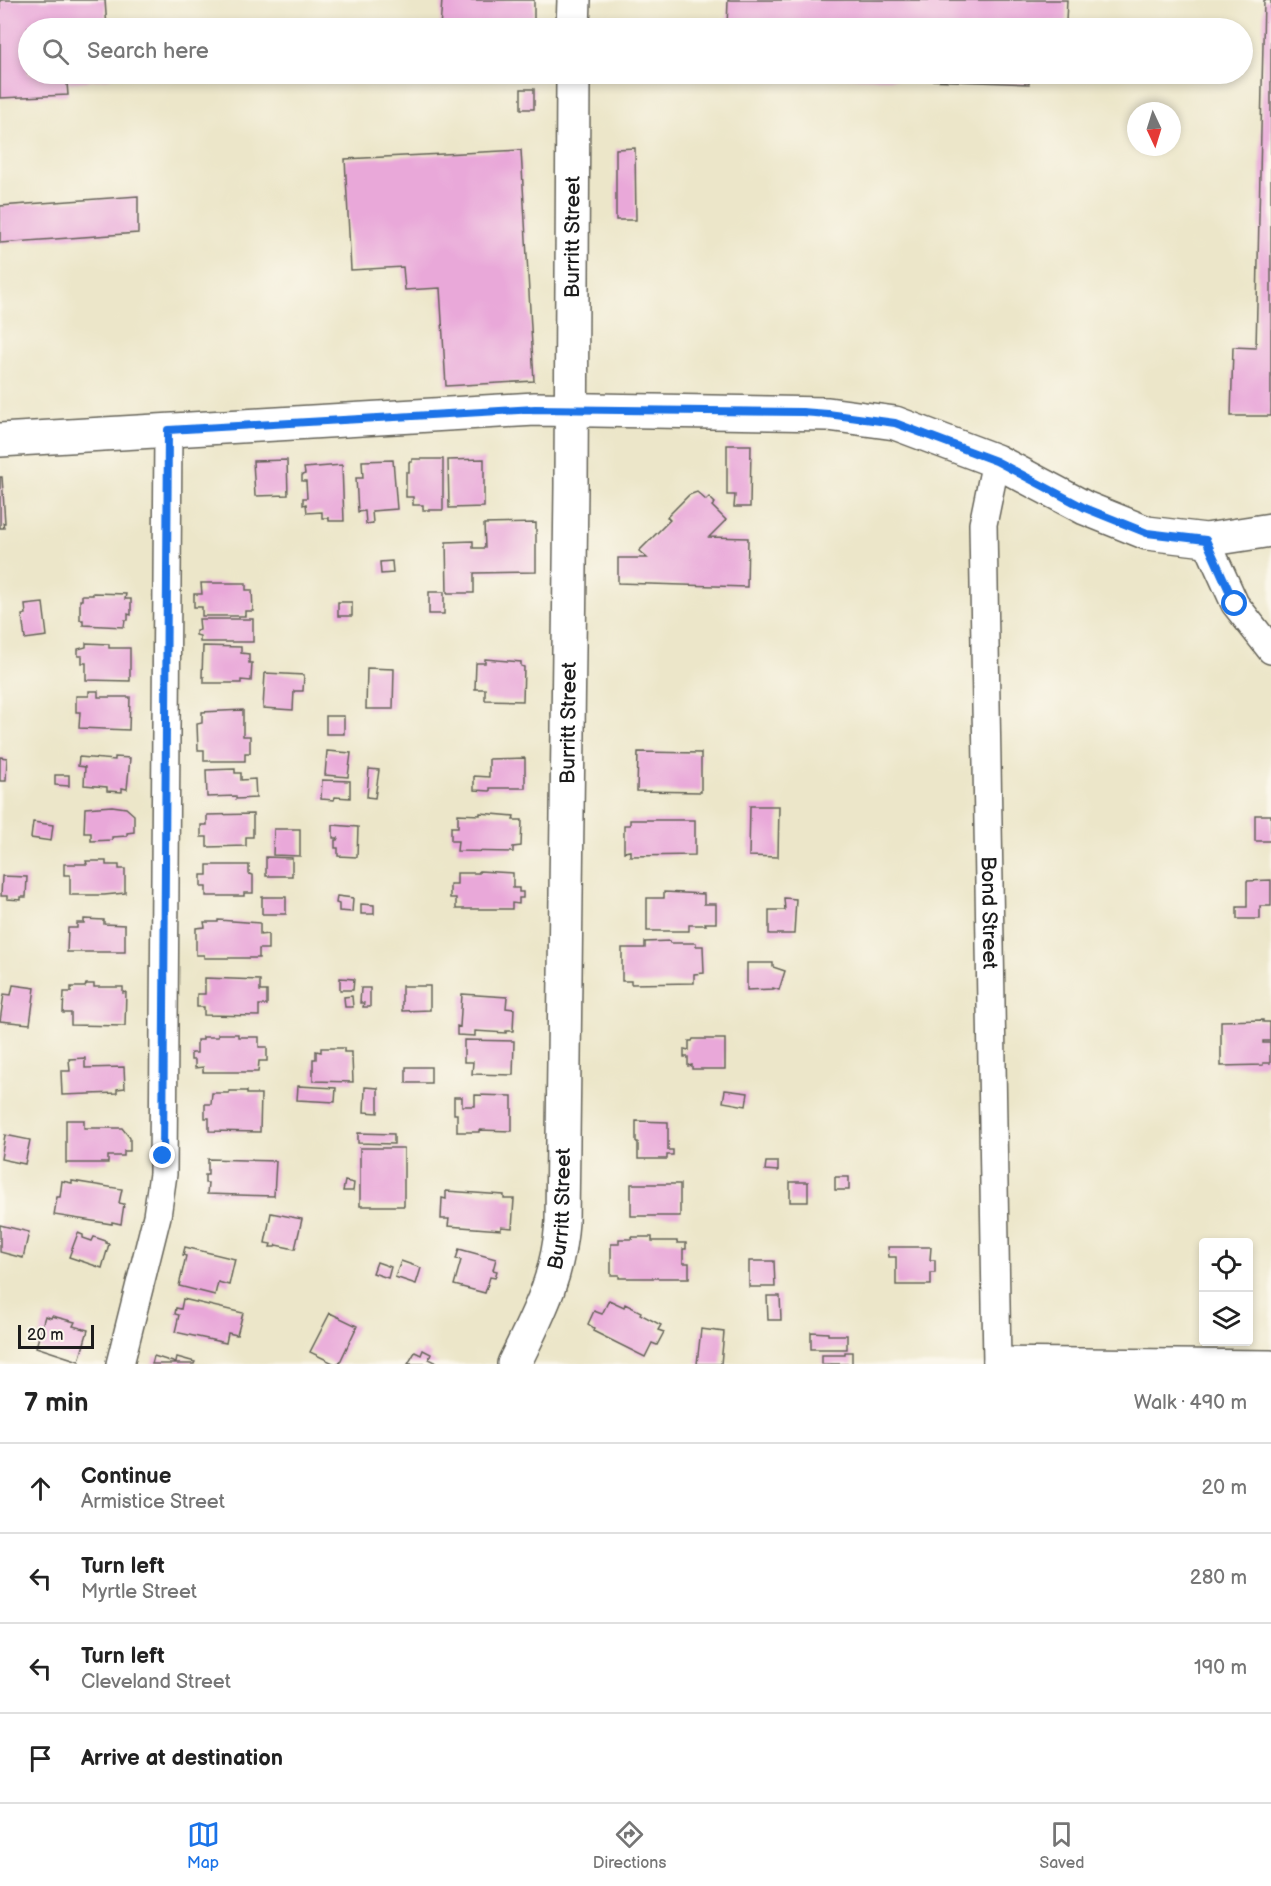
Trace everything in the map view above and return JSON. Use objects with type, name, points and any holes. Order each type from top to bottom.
[{"type":"street","points":[[573,18],[574,0]]},
{"type":"street","name":"Burritt Street","points":[[514,1364],[552,1280],[560,1250],[562,1222],[572,409],[573,84]]},
{"type":"street","points":[[0,440],[517,410],[828,414],[895,423],[996,461],[1085,508],[1147,533],[1206,540],[1271,530]]},
{"type":"street","points":[[120,1364],[157,1216],[163,1174],[168,430]]},
{"type":"street","name":"Bond Street","points":[[996,461],[983,524],[997,1362]]},
{"type":"street","points":[[1206,540],[1235,604],[1271,650]]},
{"type":"street","points":[[997,1362],[1271,1364]]},
{"type":"building","points":[[0,0],[105,0],[106,18],[18,18],[18,84],[67,84],[68,95],[0,98]]},
{"type":"building","points":[[442,0],[534,0],[534,18],[441,18]]},
{"type":"building","points":[[728,0],[1067,0],[1066,18],[727,18]]},
{"type":"building","points":[[1264,0],[1271,0],[1271,416],[1231,416],[1233,347],[1256,348]]},
{"type":"building","points":[[521,89],[534,89],[534,109],[521,109]]},
{"type":"building","points":[[635,148],[636,220],[616,220],[616,149]]},
{"type":"building","points":[[521,150],[534,381],[446,386],[440,288],[405,290],[403,267],[351,270],[345,159]]},
{"type":"building","points":[[138,196],[138,233],[0,243],[0,206]]},
{"type":"building","points":[[727,445],[751,445],[750,507],[734,507],[735,495],[727,495]]},
{"type":"building","points":[[412,459],[443,459],[443,510],[423,510],[423,505],[413,505],[413,497],[406,497],[406,472],[409,472],[409,462],[412,462]]},
{"type":"building","points":[[484,459],[484,507],[449,508],[448,460]]},
{"type":"building","points":[[287,460],[288,495],[255,496],[253,461]]},
{"type":"building","points":[[393,460],[397,509],[372,511],[373,523],[366,524],[365,511],[358,512],[356,478],[363,478],[362,461]]},
{"type":"building","points":[[342,465],[344,521],[329,521],[329,518],[322,518],[322,512],[307,513],[306,504],[303,505],[303,498],[307,498],[306,481],[302,481],[302,475],[305,474],[304,468]]},
{"type":"building","points":[[0,477],[2,477],[4,528],[0,528]]},
{"type":"building","points":[[697,492],[706,500],[709,497],[715,503],[712,506],[726,520],[709,537],[748,538],[747,587],[618,583],[618,558],[647,558],[639,551],[670,520],[667,517],[689,495]]},
{"type":"building","points":[[536,523],[536,572],[474,573],[474,593],[447,593],[446,542],[473,541],[473,548],[485,548],[484,524]]},
{"type":"building","points":[[392,561],[393,573],[381,574],[380,562]]},
{"type":"building","points":[[201,583],[246,583],[246,590],[252,590],[253,611],[245,611],[245,616],[202,616],[202,607],[194,607],[194,594],[202,594]]},
{"type":"building","points":[[429,592],[444,592],[444,614],[429,614]]},
{"type":"building","points":[[93,593],[126,594],[125,599],[131,599],[131,615],[128,614],[124,627],[83,625],[83,620],[80,620],[80,600],[82,600],[82,595],[93,595]]},
{"type":"building","points":[[338,602],[352,602],[352,616],[338,616]]},
{"type":"building","points":[[43,603],[47,636],[25,639],[22,615],[26,614],[25,605]]},
{"type":"building","points":[[199,619],[253,619],[253,642],[200,642],[200,636],[196,635],[196,631],[200,630]]},
{"type":"building","points":[[86,643],[109,644],[109,648],[130,648],[130,681],[86,680],[86,663],[82,663],[82,656],[78,656],[78,649],[86,647]]},
{"type":"building","points":[[203,646],[241,647],[241,653],[249,654],[249,663],[252,663],[251,681],[204,683],[204,677],[202,677]]},
{"type":"building","points":[[485,659],[521,662],[521,666],[524,667],[523,701],[485,700],[485,689],[475,689],[476,663],[485,663]]},
{"type":"building","points":[[367,668],[394,669],[393,709],[366,709]]},
{"type":"building","points":[[265,673],[304,675],[303,691],[294,691],[293,710],[263,708]]},
{"type":"building","points":[[89,691],[98,691],[98,697],[130,697],[129,730],[79,728],[80,712],[76,712],[76,696],[89,696]]},
{"type":"building","points":[[243,710],[243,736],[250,736],[250,753],[245,753],[245,761],[204,761],[204,750],[198,750],[197,724],[202,723],[202,712]]},
{"type":"building","points":[[326,716],[344,716],[344,734],[326,734]]},
{"type":"building","points":[[327,751],[351,753],[348,777],[325,775]]},
{"type":"building","points":[[638,752],[701,753],[701,792],[637,791]]},
{"type":"building","points":[[0,757],[7,758],[6,781],[0,781]]},
{"type":"building","points":[[79,757],[115,760],[115,757],[130,758],[127,789],[122,788],[122,792],[107,791],[107,787],[84,785],[85,767],[78,766]]},
{"type":"building","points":[[525,758],[525,788],[474,790],[474,776],[489,777],[489,759]]},
{"type":"building","points":[[235,769],[235,773],[241,773],[241,780],[255,779],[256,798],[207,797],[206,770]]},
{"type":"building","points":[[369,769],[379,770],[375,798],[367,797]]},
{"type":"building","points":[[55,775],[69,775],[69,786],[55,785]]},
{"type":"building","points":[[322,780],[350,781],[350,798],[321,799]]},
{"type":"building","points":[[112,806],[126,808],[134,815],[134,832],[127,833],[127,836],[112,837],[112,840],[91,841],[91,833],[84,833],[85,808]]},
{"type":"building","points":[[750,806],[779,806],[778,857],[749,856]]},
{"type":"building","points":[[480,813],[514,816],[513,820],[522,820],[521,846],[513,847],[513,852],[457,851],[458,841],[451,841],[451,827],[458,827],[458,814],[480,815]]},
{"type":"building","points":[[253,814],[253,837],[246,837],[246,846],[207,847],[207,837],[201,837],[201,825],[207,825],[207,815]]},
{"type":"building","points":[[1255,815],[1271,815],[1271,841],[1255,841]]},
{"type":"building","points":[[630,820],[695,820],[695,855],[630,856],[630,851],[624,852],[624,825],[630,825]]},
{"type":"building","points":[[33,822],[53,825],[51,841],[31,838]]},
{"type":"building","points":[[333,825],[358,827],[357,857],[338,856],[335,840],[338,838],[333,838]]},
{"type":"building","points":[[274,829],[300,829],[300,856],[273,855]]},
{"type":"building","points":[[266,857],[292,858],[292,876],[266,876]]},
{"type":"building","points":[[86,861],[106,861],[106,865],[119,865],[119,869],[125,869],[125,893],[70,895],[70,875],[64,875],[64,864],[87,864]]},
{"type":"building","points":[[207,865],[249,865],[249,874],[253,875],[253,893],[244,893],[244,896],[206,896],[206,887],[201,887],[201,875],[207,875]]},
{"type":"building","points":[[479,871],[513,873],[513,888],[519,888],[519,892],[523,892],[523,898],[519,898],[519,904],[512,903],[512,909],[456,909],[456,898],[450,898],[450,884],[457,884],[457,873],[479,873]]},
{"type":"building","points":[[2,876],[27,877],[26,897],[21,897],[21,900],[1,896]]},
{"type":"building","points":[[1271,880],[1271,906],[1260,906],[1260,919],[1237,919],[1237,907],[1247,907],[1247,881]]},
{"type":"building","points":[[664,892],[704,894],[704,904],[716,904],[716,923],[689,925],[689,931],[647,931],[647,898],[664,898]]},
{"type":"building","points":[[337,896],[353,898],[352,912],[339,911],[339,904],[336,903]]},
{"type":"building","points":[[262,897],[286,897],[286,914],[262,914]]},
{"type":"building","points":[[784,898],[796,899],[794,934],[769,934],[769,910],[785,910]]},
{"type":"building","points":[[361,904],[374,905],[374,914],[361,914]]},
{"type":"building","points":[[84,919],[104,920],[104,924],[125,925],[125,952],[67,952],[68,928],[77,928],[77,923],[84,923]]},
{"type":"building","points":[[218,920],[260,923],[260,935],[268,934],[268,949],[259,949],[259,958],[204,958],[204,955],[196,955],[196,928],[205,927],[204,922],[218,922]]},
{"type":"building","points":[[670,941],[670,943],[696,943],[696,946],[703,946],[704,973],[694,974],[694,983],[631,984],[631,981],[622,981],[622,948],[645,948],[645,942]]},
{"type":"building","points":[[747,963],[773,963],[773,967],[785,971],[779,990],[773,988],[747,990]]},
{"type":"building","points":[[205,978],[260,980],[260,991],[267,991],[267,1005],[259,1005],[259,1016],[204,1015],[204,1007],[197,1007],[197,994],[205,994]]},
{"type":"building","points":[[340,978],[354,979],[353,990],[340,990]]},
{"type":"building","points":[[86,984],[94,984],[94,987],[123,987],[123,993],[126,992],[125,1026],[71,1025],[71,1013],[63,1013],[64,992],[71,992],[71,987],[85,987]]},
{"type":"building","points":[[13,985],[35,988],[30,1024],[0,1021],[4,994],[11,995]]},
{"type":"building","points":[[402,986],[430,986],[430,1010],[402,1011]]},
{"type":"building","points":[[361,988],[370,988],[370,1007],[363,1007],[364,1003],[360,1003]]},
{"type":"building","points":[[462,994],[507,997],[506,1008],[514,1009],[513,1031],[506,1031],[506,1033],[475,1031],[475,1036],[457,1035],[457,1026],[460,1027]]},
{"type":"building","points":[[352,996],[353,1007],[345,1007],[344,997]]},
{"type":"building","points":[[1263,1020],[1263,1022],[1270,1022],[1270,1041],[1263,1041],[1263,1043],[1270,1043],[1270,1063],[1221,1066],[1221,1021]]},
{"type":"building","points":[[218,1034],[259,1037],[259,1047],[267,1047],[267,1061],[259,1061],[258,1072],[203,1072],[203,1067],[195,1068],[195,1060],[191,1060],[191,1053],[197,1053],[197,1040],[203,1040],[203,1037],[218,1037]]},
{"type":"building","points":[[725,1039],[725,1069],[692,1069],[692,1065],[688,1066],[688,1057],[684,1057],[684,1049],[689,1050],[689,1041]]},
{"type":"building","points":[[464,1040],[514,1041],[513,1075],[472,1074],[473,1062],[464,1062]]},
{"type":"building","points":[[321,1048],[344,1048],[344,1052],[351,1052],[353,1082],[313,1081],[313,1059],[316,1059],[316,1051],[321,1052]]},
{"type":"building","points":[[85,1058],[85,1068],[124,1067],[125,1088],[117,1089],[117,1093],[62,1095],[61,1071],[70,1071],[69,1059]]},
{"type":"building","points":[[406,1067],[431,1067],[431,1083],[406,1083]]},
{"type":"building","points":[[298,1086],[336,1088],[335,1102],[297,1100]]},
{"type":"building","points":[[365,1087],[378,1088],[378,1113],[364,1112]]},
{"type":"building","points":[[725,1090],[748,1093],[746,1106],[723,1102]]},
{"type":"building","points":[[229,1091],[261,1094],[260,1132],[209,1131],[209,1118],[205,1118],[205,1104],[211,1104],[212,1093],[229,1093]]},
{"type":"building","points":[[475,1095],[512,1096],[512,1131],[457,1132],[454,1097],[462,1097],[462,1106],[475,1106]]},
{"type":"building","points":[[66,1120],[84,1120],[84,1128],[122,1128],[130,1138],[130,1151],[124,1151],[124,1156],[108,1156],[108,1163],[66,1163]]},
{"type":"building","points":[[636,1121],[668,1122],[668,1150],[673,1150],[673,1155],[667,1155],[667,1159],[638,1159]]},
{"type":"building","points":[[358,1133],[394,1134],[394,1144],[358,1143]]},
{"type":"building","points":[[5,1135],[30,1140],[25,1164],[1,1159]]},
{"type":"building","points":[[360,1148],[404,1148],[404,1206],[360,1206]]},
{"type":"building","points":[[208,1159],[276,1161],[274,1196],[207,1194],[208,1183],[205,1183],[205,1175],[208,1175]]},
{"type":"building","points":[[766,1162],[778,1162],[778,1171],[765,1170]]},
{"type":"building","points":[[835,1177],[849,1177],[849,1190],[835,1190]]},
{"type":"building","points":[[62,1181],[122,1189],[119,1203],[124,1204],[121,1224],[54,1215]]},
{"type":"building","points":[[345,1181],[354,1183],[353,1191],[343,1191]]},
{"type":"building","points":[[790,1182],[808,1182],[808,1202],[790,1202]]},
{"type":"building","points":[[631,1184],[680,1184],[680,1216],[631,1216]]},
{"type":"building","points":[[446,1191],[504,1195],[504,1199],[514,1199],[512,1228],[501,1227],[501,1230],[448,1226],[449,1219],[441,1219],[442,1198],[446,1199]]},
{"type":"building","points":[[271,1213],[302,1219],[295,1249],[276,1245],[270,1247],[271,1244],[265,1243]]},
{"type":"building","points":[[0,1225],[29,1232],[23,1258],[0,1252]]},
{"type":"building","points":[[78,1233],[83,1235],[83,1238],[92,1241],[94,1237],[109,1244],[102,1268],[69,1257]]},
{"type":"building","points":[[631,1237],[652,1237],[652,1241],[686,1243],[686,1249],[683,1249],[683,1263],[689,1263],[689,1278],[619,1278],[619,1275],[611,1275],[611,1244],[619,1244],[619,1239],[632,1239]]},
{"type":"building","points":[[185,1247],[235,1259],[229,1285],[218,1282],[215,1295],[179,1286],[186,1256],[183,1255]]},
{"type":"building","points":[[888,1247],[931,1247],[930,1260],[935,1260],[935,1273],[931,1273],[931,1285],[896,1285],[896,1257],[889,1257]]},
{"type":"building","points":[[459,1249],[496,1259],[493,1270],[497,1271],[495,1278],[490,1277],[485,1293],[454,1285],[461,1260],[456,1259]]},
{"type":"building","points":[[401,1261],[421,1268],[416,1284],[395,1277]]},
{"type":"building","points":[[749,1261],[774,1261],[775,1287],[749,1287]]},
{"type":"building","points":[[377,1262],[391,1267],[388,1278],[373,1273]]},
{"type":"building","points":[[767,1296],[780,1296],[781,1320],[768,1320]]},
{"type":"building","points":[[183,1299],[243,1313],[237,1335],[228,1333],[226,1343],[175,1332],[179,1315],[175,1314],[176,1308],[181,1309]]},
{"type":"building","points":[[609,1300],[624,1307],[625,1304],[661,1325],[658,1330],[664,1332],[657,1345],[652,1343],[645,1357],[593,1331],[594,1328],[588,1324],[594,1311],[602,1314]]},
{"type":"building","points":[[330,1313],[357,1326],[339,1364],[310,1352]]},
{"type":"building","points":[[45,1316],[75,1322],[73,1326],[88,1330],[79,1361],[36,1347]]},
{"type":"building","points":[[701,1329],[724,1332],[721,1364],[697,1364]]},
{"type":"building","points":[[811,1332],[847,1335],[847,1349],[811,1349]]},
{"type":"building","points":[[423,1350],[431,1354],[429,1359],[439,1364],[408,1364],[415,1352],[421,1355]]},
{"type":"building","points":[[845,1352],[852,1352],[852,1364],[822,1364],[822,1355],[845,1355]]},
{"type":"building","points":[[154,1356],[176,1363],[177,1357],[195,1362],[194,1364],[152,1364]]},
{"type":"route","points":[[163,1156],[168,430],[553,409],[802,412],[895,423],[996,461],[1085,508],[1147,533],[1206,540],[1235,604]]}]
